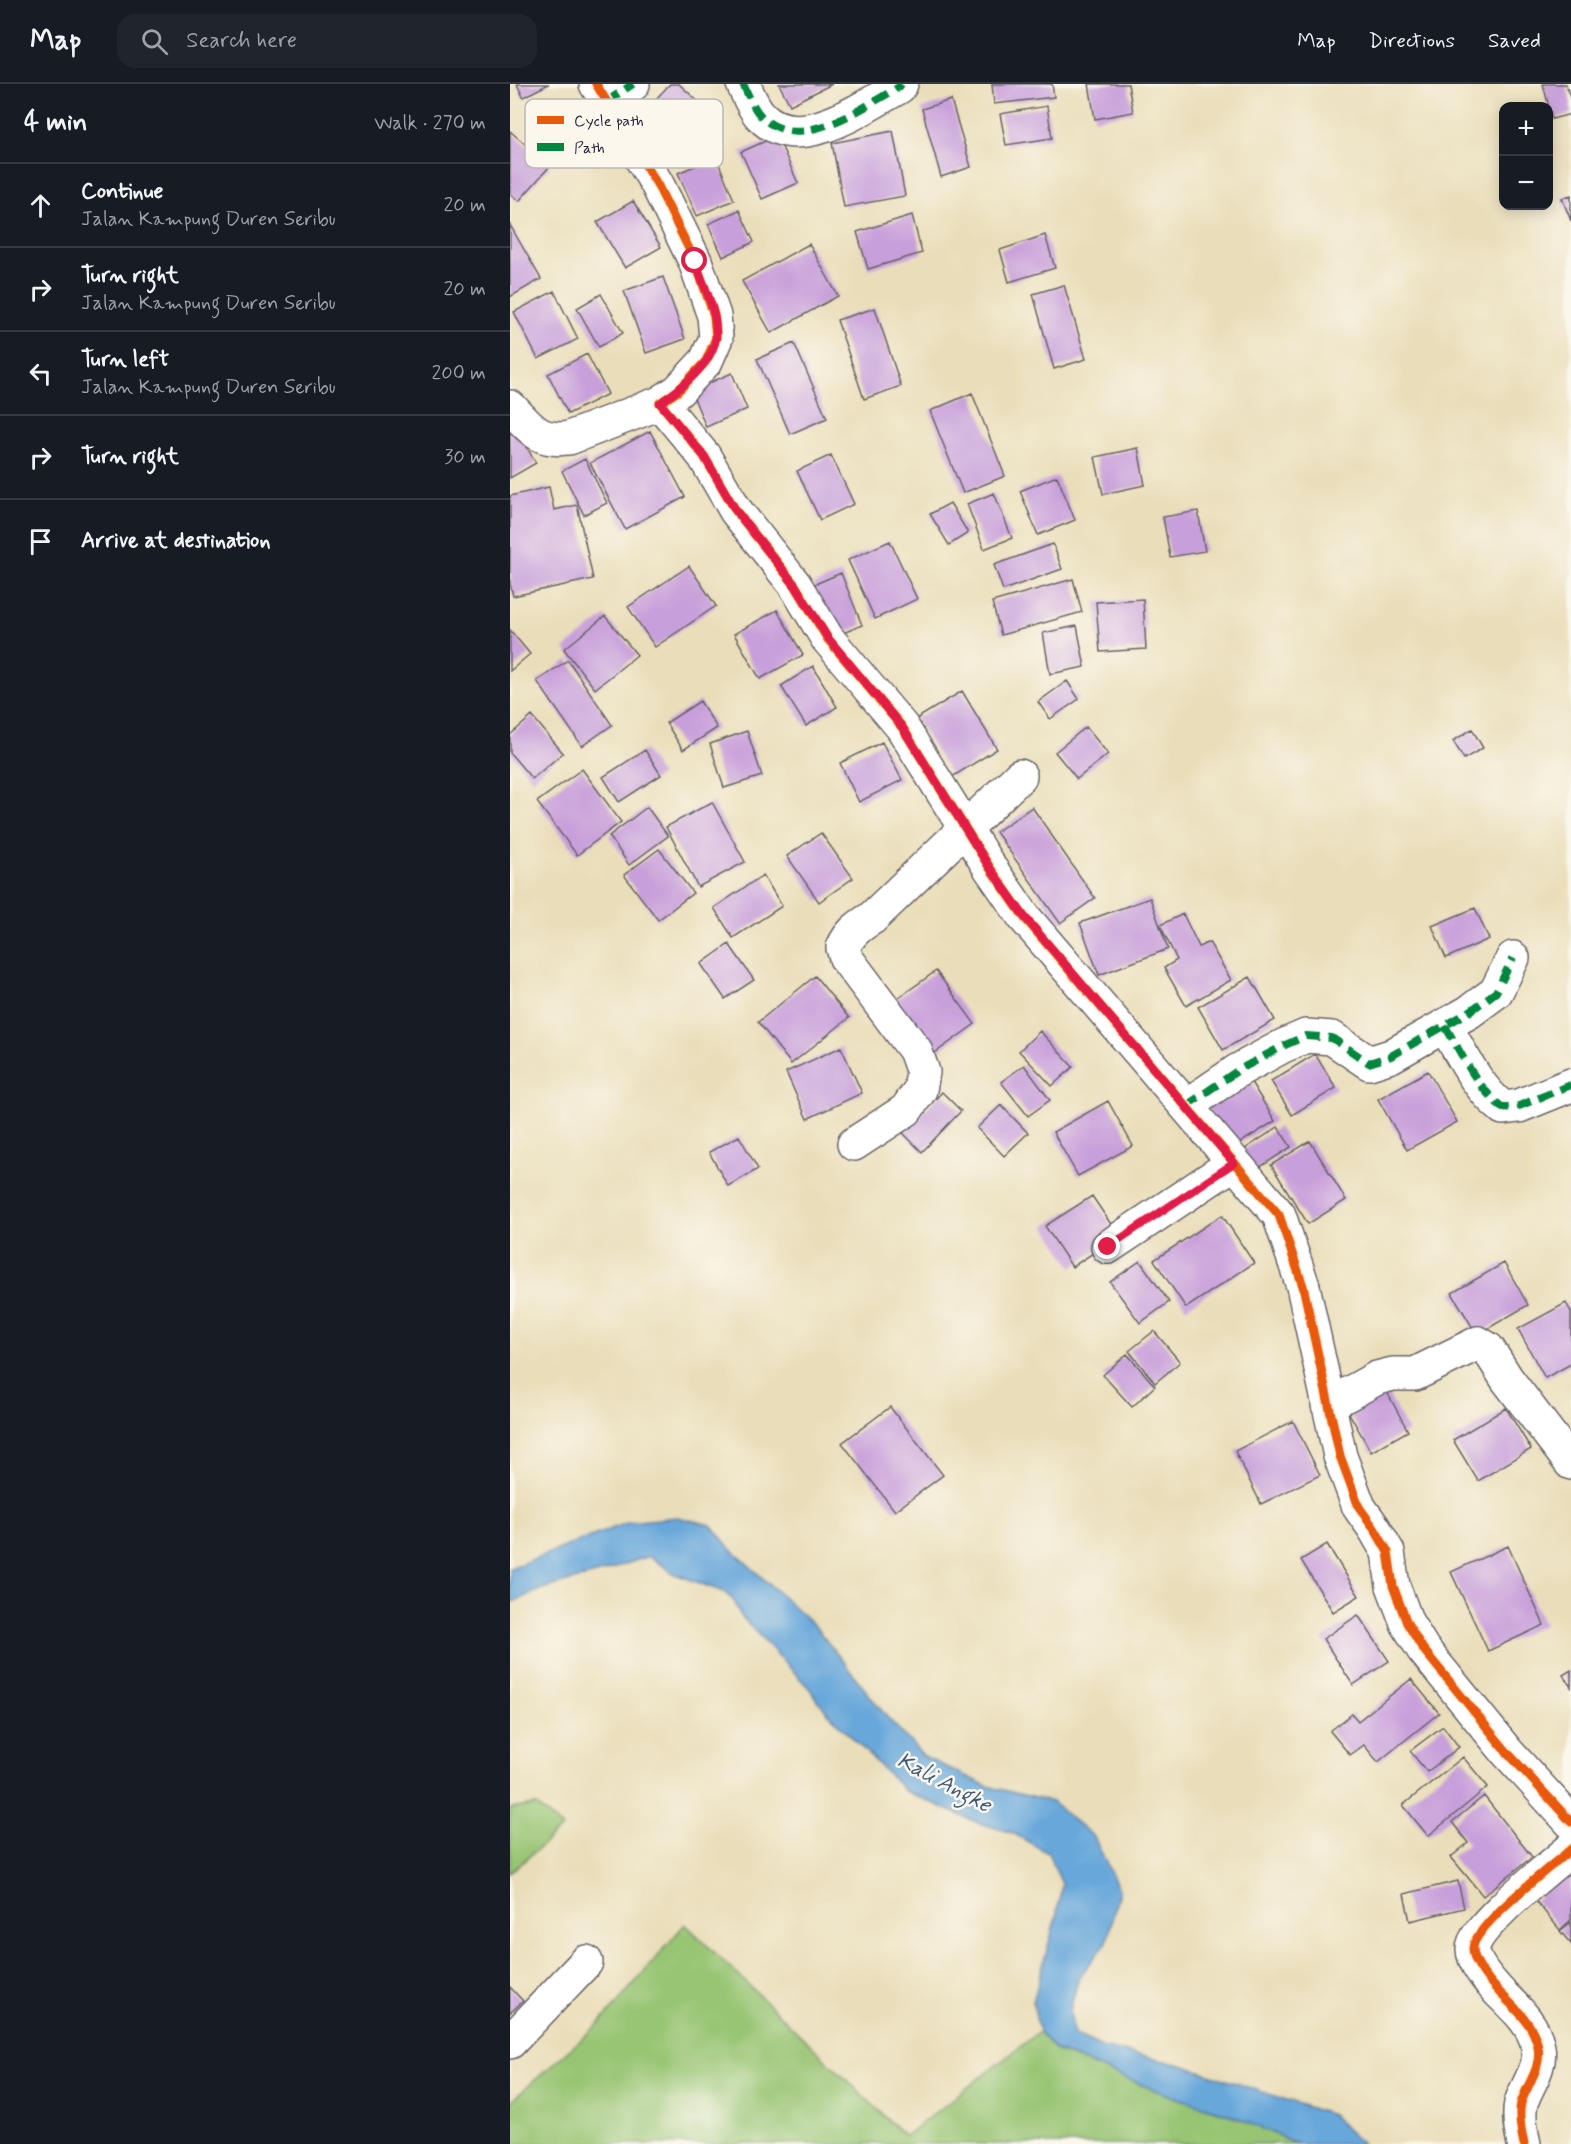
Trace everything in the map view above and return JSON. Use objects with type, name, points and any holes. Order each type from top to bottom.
[{"type":"street","points":[[601,93],[633,84]]},
{"type":"street","points":[[743,84],[760,116],[785,130],[806,131],[826,127],[901,84]]},
{"type":"street","points":[[510,407],[541,436],[553,440],[569,438],[660,403],[678,391],[706,361],[716,338],[714,316],[695,261],[647,168]]},
{"type":"street","points":[[660,403],[704,456],[736,511],[795,585],[828,638],[902,727],[1024,916],[1279,1215],[1303,1286],[1340,1456],[1359,1507],[1388,1552],[1393,1586],[1407,1623],[1423,1649],[1507,1752],[1571,1822]]},
{"type":"street","points":[[854,1144],[906,1110],[920,1090],[923,1072],[915,1050],[846,958],[843,948],[847,938],[872,918],[1020,776]]},
{"type":"street","points":[[1186,1106],[1237,1071],[1306,1036],[1332,1038],[1369,1063],[1391,1056],[1469,1012],[1496,992],[1513,958]]},
{"type":"street","points":[[1445,1026],[1479,1084],[1489,1098],[1503,1108],[1519,1106],[1571,1085]]},
{"type":"street","points":[[1108,1247],[1234,1163]]},
{"type":"street","points":[[1328,1405],[1377,1378],[1393,1374],[1415,1374],[1478,1343],[1488,1349],[1507,1379],[1571,1463]]},
{"type":"street","points":[[1524,2144],[1520,2126],[1521,2104],[1537,2067],[1539,2048],[1532,2028],[1496,1989],[1477,1962],[1473,1950],[1475,1938],[1490,1920],[1571,1849]]},
{"type":"street","points":[[510,2042],[586,1962]]},
{"type":"green space","points":[[536,1805],[563,1827],[510,1873],[510,1809]]},
{"type":"green space","points":[[685,1924],[905,2136],[1039,2032],[1055,2050],[1160,2092],[1225,2113],[1299,2144],[510,2144],[510,2102],[601,2022]]},
{"type":"water","name":"Kali Angke","points":[[677,1517],[711,1525],[729,1547],[814,1625],[887,1717],[924,1757],[987,1786],[1052,1802],[1094,1837],[1119,1890],[1107,1942],[1079,1977],[1070,2011],[1074,2034],[1102,2047],[1182,2065],[1332,2115],[1362,2144],[1299,2144],[1225,2113],[1160,2092],[1055,2050],[1039,2032],[1033,2002],[1057,1913],[1062,1884],[1048,1853],[1013,1833],[976,1822],[905,1791],[826,1711],[809,1688],[741,1616],[734,1601],[724,1592],[675,1574],[649,1556],[542,1589],[510,1603],[510,1568],[629,1522]]},
{"type":"building","points":[[517,84],[549,84],[523,97]]},
{"type":"building","points":[[670,84],[679,84],[695,99],[656,99]]},
{"type":"building","points":[[779,84],[832,84],[790,105]]},
{"type":"building","points":[[992,84],[1052,84],[1054,97],[994,104]]},
{"type":"building","points":[[1089,84],[1128,84],[1133,112],[1095,119]]},
{"type":"building","points":[[1543,84],[1566,84],[1571,102],[1571,114],[1553,119],[1553,102],[1548,102]]},
{"type":"building","points":[[951,100],[971,167],[941,177],[922,109]]},
{"type":"building","points":[[1047,106],[1052,138],[1006,145],[1000,114]]},
{"type":"building","points":[[510,131],[525,144],[525,168],[548,168],[519,201],[510,194]]},
{"type":"building","points":[[893,131],[905,196],[844,207],[832,143]]},
{"type":"building","points":[[777,136],[798,183],[762,199],[741,152]]},
{"type":"building","points":[[690,168],[721,168],[734,200],[697,216],[678,173]]},
{"type":"building","points":[[1571,195],[1571,221],[1562,198]]},
{"type":"building","points":[[633,201],[661,247],[625,268],[597,222]]},
{"type":"building","points":[[739,210],[754,242],[723,257],[708,224]]},
{"type":"building","points":[[912,215],[922,253],[868,269],[857,232]]},
{"type":"building","points":[[510,225],[541,279],[510,297]]},
{"type":"building","points":[[1045,235],[1055,268],[1009,282],[1000,250]]},
{"type":"building","points":[[809,244],[838,296],[771,333],[742,281]]},
{"type":"building","points":[[663,277],[685,339],[646,353],[624,291]]},
{"type":"building","points":[[1064,285],[1086,359],[1054,369],[1033,294]]},
{"type":"building","points":[[554,291],[578,339],[538,359],[514,312]]},
{"type":"building","points":[[601,294],[623,333],[599,347],[577,308]]},
{"type":"building","points":[[875,308],[901,386],[864,399],[837,320]]},
{"type":"building","points":[[794,343],[827,418],[790,434],[757,359]]},
{"type":"building","points":[[587,354],[608,394],[568,414],[548,374]]},
{"type":"building","points":[[732,373],[747,409],[706,427],[691,391]]},
{"type":"building","points":[[972,393],[1005,476],[963,493],[930,411]]},
{"type":"building","points":[[510,419],[536,463],[510,478]]},
{"type":"building","points":[[650,431],[685,497],[625,529],[590,463]]},
{"type":"building","points":[[1138,448],[1145,485],[1103,494],[1095,457]]},
{"type":"building","points":[[831,455],[854,504],[820,520],[797,471]]},
{"type":"building","points":[[585,459],[607,503],[584,515],[562,471]]},
{"type":"building","points":[[1057,476],[1075,520],[1038,535],[1020,491]]},
{"type":"building","points":[[549,487],[554,510],[577,505],[593,579],[513,596],[510,583],[510,496]]},
{"type":"building","points":[[994,493],[1012,538],[984,549],[967,504]]},
{"type":"building","points":[[950,503],[968,533],[949,545],[930,514]]},
{"type":"building","points":[[1198,511],[1205,551],[1170,557],[1163,517]]},
{"type":"building","points":[[890,541],[917,599],[875,619],[848,560]]},
{"type":"building","points":[[1053,544],[1062,569],[1003,590],[994,565]]},
{"type":"building","points":[[689,566],[716,606],[655,647],[628,607]]},
{"type":"building","points":[[841,573],[862,625],[834,637],[813,585]]},
{"type":"building","points":[[1073,579],[1082,612],[1001,635],[992,602]]},
{"type":"building","points":[[1143,599],[1146,649],[1100,652],[1096,602]]},
{"type":"building","points":[[777,610],[803,655],[760,679],[734,634]]},
{"type":"building","points":[[605,616],[637,655],[595,689],[564,649]]},
{"type":"building","points":[[1077,626],[1085,667],[1050,674],[1043,633]]},
{"type":"building","points":[[510,630],[530,654],[510,671]]},
{"type":"building","points":[[568,660],[612,725],[582,746],[537,681]]},
{"type":"building","points":[[813,666],[837,707],[806,726],[781,686]]},
{"type":"building","points":[[1067,681],[1079,699],[1050,719],[1038,702]]},
{"type":"building","points":[[962,691],[997,749],[952,777],[916,719]]},
{"type":"building","points":[[700,701],[717,728],[683,750],[666,723]]},
{"type":"building","points":[[532,716],[563,753],[532,779],[510,753],[510,735]]},
{"type":"building","points":[[1086,727],[1108,754],[1077,779],[1055,752]]},
{"type":"building","points":[[1472,729],[1483,748],[1464,759],[1453,741]]},
{"type":"building","points":[[747,731],[762,776],[724,788],[710,744]]},
{"type":"building","points":[[882,742],[902,780],[859,802],[840,763]]},
{"type":"building","points":[[645,750],[661,775],[619,802],[603,777]]},
{"type":"building","points":[[582,769],[621,822],[577,855],[537,802]]},
{"type":"building","points":[[712,802],[745,862],[698,887],[666,827]]},
{"type":"building","points":[[647,807],[668,836],[629,865],[609,836]]},
{"type":"building","points":[[1032,807],[1095,898],[1060,923],[996,832]]},
{"type":"building","points":[[821,833],[853,878],[819,902],[787,856]]},
{"type":"building","points":[[659,849],[693,893],[658,920],[624,875]]},
{"type":"building","points":[[763,875],[782,906],[733,938],[714,908]]},
{"type":"building","points":[[1150,898],[1168,949],[1099,975],[1080,923]]},
{"type":"building","points":[[1475,908],[1489,939],[1446,958],[1432,926]]},
{"type":"building","points":[[1183,914],[1199,947],[1209,942],[1231,980],[1186,1006],[1164,968],[1177,960],[1160,925]]},
{"type":"building","points":[[729,944],[754,980],[725,999],[701,964]]},
{"type":"building","points":[[936,971],[975,1024],[932,1055],[894,1001]]},
{"type":"building","points":[[815,976],[849,1018],[791,1064],[758,1022]]},
{"type":"building","points":[[1250,977],[1275,1020],[1223,1050],[1198,1007]]},
{"type":"building","points":[[1040,1031],[1073,1067],[1052,1086],[1019,1051]]},
{"type":"building","points":[[841,1047],[862,1093],[807,1119],[786,1072]]},
{"type":"building","points":[[1315,1054],[1336,1088],[1292,1115],[1271,1081]]},
{"type":"building","points":[[1024,1065],[1050,1100],[1028,1116],[1001,1082]]},
{"type":"building","points":[[1428,1071],[1457,1122],[1407,1150],[1378,1099]]},
{"type":"building","points":[[1246,1074],[1275,1121],[1232,1148],[1203,1100]]},
{"type":"building","points":[[942,1092],[961,1111],[922,1152],[903,1133]]},
{"type":"building","points":[[1108,1101],[1133,1146],[1078,1176],[1053,1132]]},
{"type":"building","points":[[1001,1105],[1028,1133],[1004,1156],[977,1128]]},
{"type":"building","points":[[1278,1127],[1291,1147],[1251,1173],[1239,1153]]},
{"type":"building","points":[[739,1136],[758,1169],[728,1186],[709,1152]]},
{"type":"building","points":[[1310,1141],[1346,1200],[1308,1224],[1271,1165]]},
{"type":"building","points":[[1092,1196],[1119,1236],[1072,1267],[1045,1226]]},
{"type":"building","points":[[1222,1215],[1254,1263],[1186,1308],[1154,1260]]},
{"type":"building","points":[[1140,1261],[1169,1302],[1140,1323],[1110,1282]]},
{"type":"building","points":[[1504,1263],[1528,1305],[1477,1335],[1452,1293]]},
{"type":"building","points":[[1566,1303],[1571,1312],[1571,1364],[1545,1378],[1518,1329]]},
{"type":"building","points":[[1154,1331],[1180,1362],[1155,1383],[1129,1351]]},
{"type":"building","points":[[1127,1354],[1155,1386],[1132,1407],[1103,1375]]},
{"type":"building","points":[[1382,1383],[1408,1431],[1371,1452],[1344,1404]]},
{"type":"building","points":[[890,1407],[943,1475],[895,1511],[842,1443]]},
{"type":"building","points":[[1506,1408],[1531,1449],[1478,1481],[1453,1440]]},
{"type":"building","points":[[1293,1421],[1320,1475],[1261,1504],[1235,1451]]},
{"type":"building","points":[[1327,1544],[1359,1596],[1333,1612],[1301,1560]]},
{"type":"building","points":[[1508,1546],[1544,1625],[1488,1651],[1451,1572]]},
{"type":"building","points":[[1358,1615],[1389,1661],[1353,1685],[1323,1639]]},
{"type":"building","points":[[1571,1670],[1571,1687],[1563,1675]]},
{"type":"building","points":[[1411,1679],[1439,1713],[1378,1762],[1364,1745],[1350,1755],[1330,1731],[1352,1714],[1358,1721]]},
{"type":"building","points":[[1443,1726],[1459,1747],[1427,1772],[1410,1751]]},
{"type":"building","points":[[1463,1757],[1488,1787],[1428,1836],[1403,1805]]},
{"type":"building","points":[[1484,1796],[1532,1857],[1483,1896],[1451,1857],[1468,1843],[1452,1822]]},
{"type":"building","points":[[1571,1870],[1571,1920],[1560,1930],[1535,1900]]},
{"type":"building","points":[[1458,1881],[1464,1908],[1410,1921],[1404,1894]]},
{"type":"building","points":[[1571,1922],[1571,1944],[1560,1931]]},
{"type":"building","points":[[510,1987],[523,2001],[510,2013]]},
{"type":"marked path","points":[[610,99],[633,84]]},
{"type":"marked path","points":[[743,84],[761,116],[776,127],[793,131],[830,124],[901,84]]},
{"type":"marked path","points":[[1186,1106],[1237,1071],[1306,1036],[1332,1038],[1369,1063],[1391,1056],[1469,1012],[1496,992],[1513,958]]},
{"type":"marked path","points":[[1445,1026],[1477,1080],[1493,1100],[1503,1108],[1519,1106],[1571,1085]]},
{"type":"cycle path","points":[[596,84],[605,99]]},
{"type":"cycle path","points":[[647,168],[695,261],[714,316],[716,338],[706,361],[678,391],[660,403],[704,456],[736,511],[795,585],[827,638],[902,727],[990,868],[1024,917],[1279,1215],[1303,1286],[1340,1456],[1359,1507],[1388,1552],[1393,1586],[1407,1623],[1423,1649],[1507,1752],[1571,1822]]},
{"type":"cycle path","points":[[1524,2144],[1520,2108],[1538,2062],[1536,2039],[1523,2017],[1483,1972],[1473,1949],[1476,1939],[1485,1926],[1531,1882],[1571,1849]]},
{"type":"route","points":[[695,261],[714,316],[716,338],[706,361],[695,374],[678,391],[660,403],[704,456],[736,511],[795,585],[828,638],[902,727],[990,868],[1024,916],[1234,1163],[1108,1247]]}]
